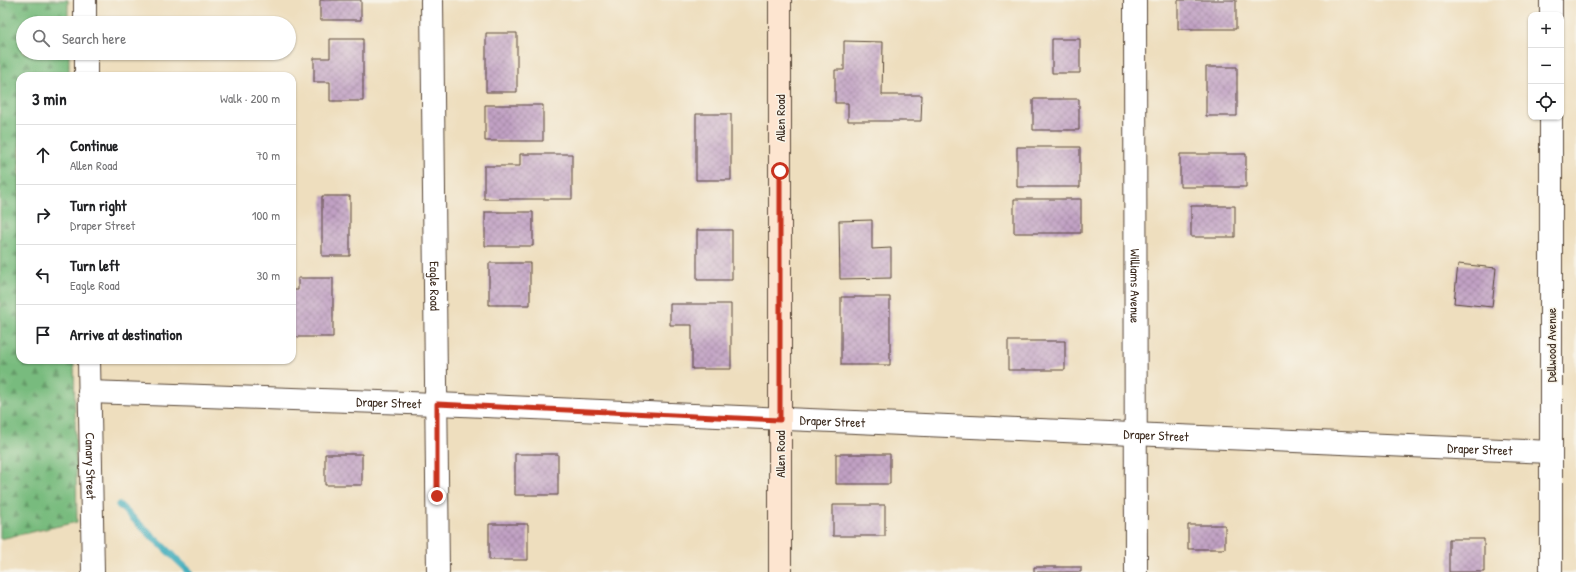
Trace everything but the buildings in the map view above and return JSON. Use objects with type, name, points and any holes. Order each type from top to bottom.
[{"type":"street","points":[[85,0],[86,16]]},
{"type":"street","name":"Eagle Road","points":[[432,0],[438,572]]},
{"type":"street","name":"Allen Road","points":[[780,0],[780,572]]},
{"type":"street","name":"Williams Avenue","points":[[1135,0],[1136,572]]},
{"type":"street","points":[[1551,0],[1551,12]]},
{"type":"street","points":[[86,60],[86,72]]},
{"type":"street","name":"Dellwood Avenue","points":[[1551,120],[1551,572]]},
{"type":"street","name":"Canary Street","points":[[89,364],[93,572]]},
{"type":"street","name":"Draper Street","points":[[89,392],[437,404],[780,420],[1551,452]]},
{"type":"green space","points":[[0,0],[68,0],[68,16],[16,16],[16,60],[69,60],[69,72],[16,72],[16,364],[74,364],[77,522],[0,539]]},
{"type":"waterway","points":[[119,505],[190,572]]},
{"type":"route","points":[[437,496],[437,404],[780,420],[780,171]]}]
